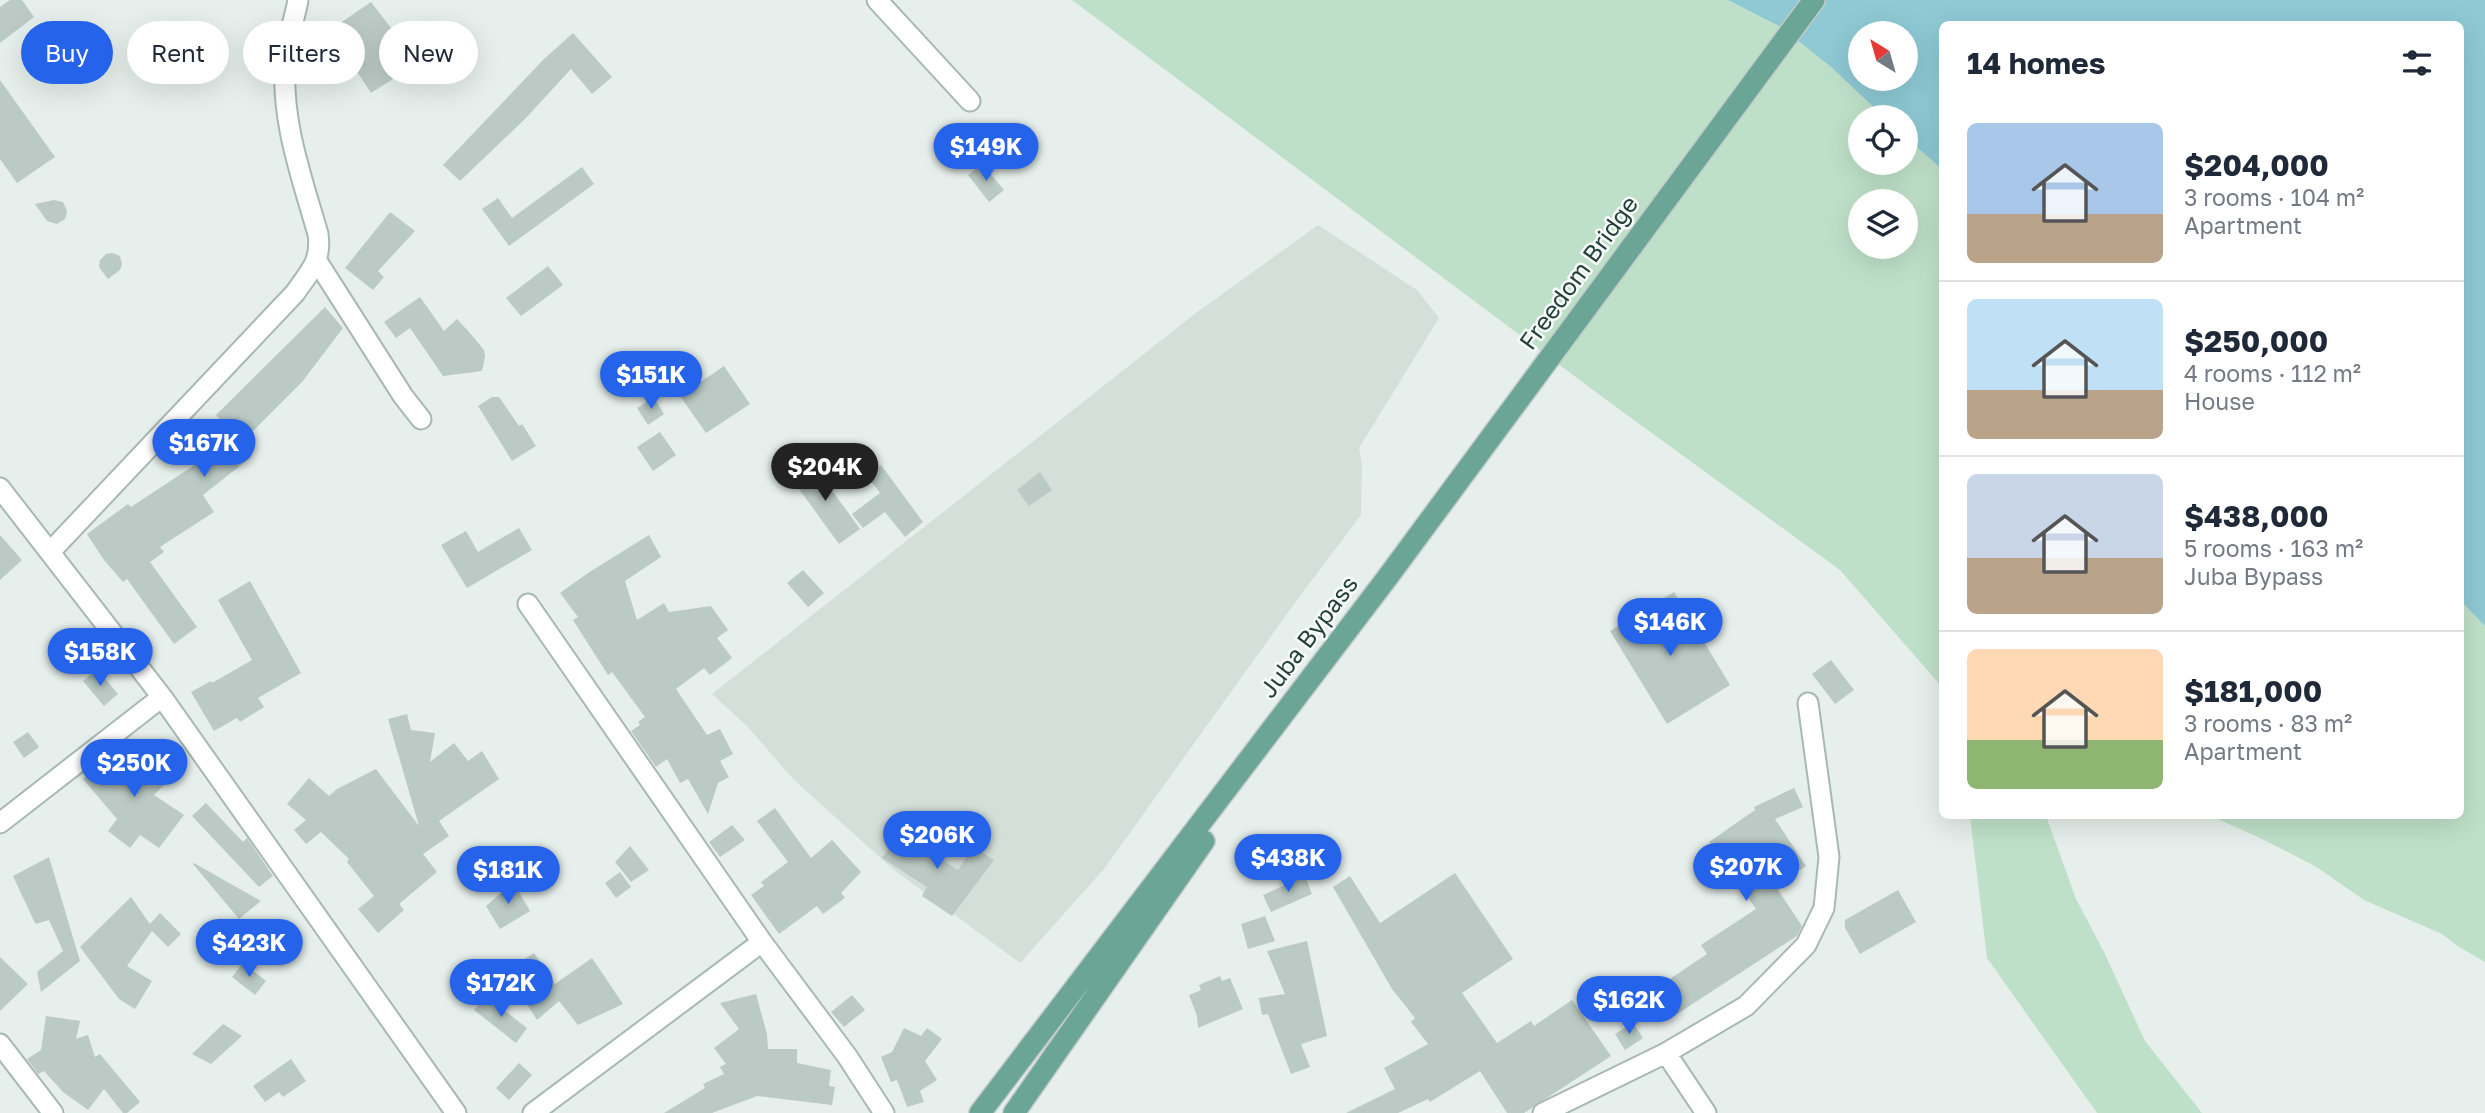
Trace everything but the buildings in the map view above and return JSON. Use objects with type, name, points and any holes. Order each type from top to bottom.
[{"type":"main road","name":"Freedom Bridge","points":[[1387,578],[1814,0]]},
{"type":"main road","name":"Juba Bypass","points":[[980,1113],[1387,578]]},
{"type":"main road","name":"Juba Bypass","points":[[1014,1113],[1387,578]]},
{"type":"street","points":[[50,552],[295,293],[317,261],[321,250],[318,234],[291,141],[286,104],[286,52],[298,0]]},
{"type":"street","points":[[877,0],[970,101]]},
{"type":"street","points":[[317,261],[403,396],[421,419]]},
{"type":"street","points":[[4,500],[50,552],[162,697],[456,1113]]},
{"type":"street","points":[[528,604],[762,942],[847,1056],[884,1113]]},
{"type":"street","points":[[0,823],[162,697]]},
{"type":"street","points":[[1543,1113],[1666,1053],[1746,1006],[1807,945],[1824,908],[1829,857],[1808,704]]},
{"type":"street","points":[[533,1113],[762,942]]},
{"type":"street","points":[[0,1044],[53,1113]]},
{"type":"street","points":[[1666,1053],[1706,1113]]},
{"type":"shaded area","points":[[1318,225],[1417,290],[1439,318],[1359,448],[1362,465],[1361,515],[1104,869],[1020,963],[894,870],[794,780],[748,727],[712,694],[1196,313]]},
{"type":"green space","points":[[1072,0],[1728,0],[1781,26],[1848,83],[1848,91],[1856,91],[1871,105],[1848,105],[1848,175],[1918,175],[1918,148],[1939,166],[1939,684],[1840,570],[1601,396]]},
{"type":"green space","points":[[2464,603],[2485,626],[2485,962],[2442,934],[2364,900],[2315,866],[2218,819],[2464,819]]},
{"type":"green space","points":[[1970,819],[2047,819],[2076,899],[2145,1041],[2202,1113],[2097,1113],[1987,958]]},
{"type":"water","points":[[1728,0],[2485,0],[2485,626],[2464,604],[2464,21],[1939,21],[1939,166],[1918,148],[1918,105],[1871,105],[1856,91],[1918,91],[1918,21],[1848,21],[1848,83],[1781,27]]}]
